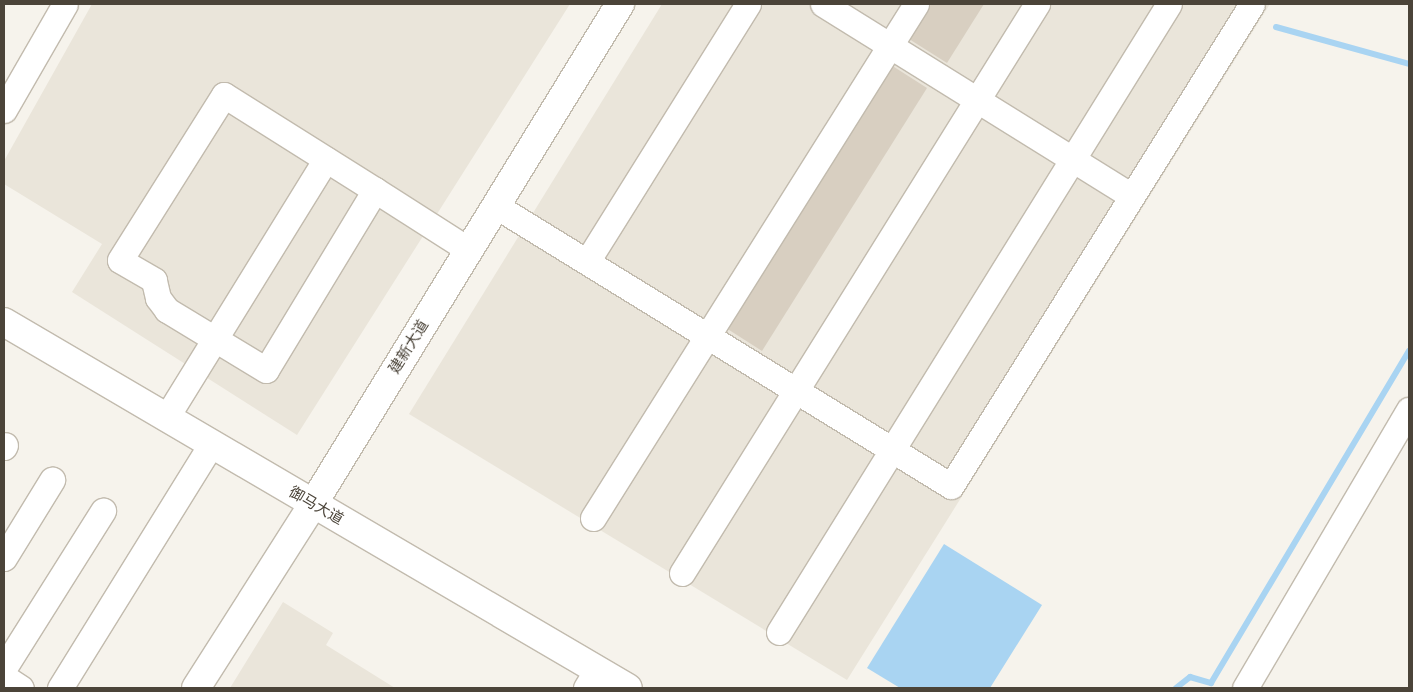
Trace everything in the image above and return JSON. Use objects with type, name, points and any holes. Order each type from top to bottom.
[{"type":"street","points":[[4,110],[65,4]]},
{"type":"street","name":"建新大道","points":[[196,688],[313,504],[620,4]]},
{"type":"street","points":[[588,260],[748,4]]},
{"type":"street","points":[[823,4],[1131,196]]},
{"type":"street","points":[[593,518],[916,4]]},
{"type":"street","points":[[682,573],[1037,4]]},
{"type":"street","points":[[780,632],[1169,4]]},
{"type":"street","points":[[496,206],[588,260],[951,486],[1252,4]]},
{"type":"street","points":[[374,190],[266,370],[167,310],[158,298],[154,280],[120,260],[224,94],[469,250]]},
{"type":"street","points":[[166,418],[326,159]]},
{"type":"street","name":"御马大道","points":[[4,322],[313,504],[591,679],[628,688]]},
{"type":"street","points":[[1245,688],[1409,410]]},
{"type":"street","points":[[60,688],[211,444]]},
{"type":"street","points":[[4,558],[52,480]]},
{"type":"street","points":[[4,668],[103,511]]},
{"type":"street","points":[[4,677],[21,688]]},
{"type":"shaded area","points":[[92,4],[570,4],[297,435],[72,292],[102,244],[4,184],[4,161]]},
{"type":"shaded area","points":[[662,4],[1270,4],[847,680],[409,414]]},
{"type":"shaded area","points":[[283,602],[333,633],[326,645],[395,688],[230,688]]},
{"type":"water","points":[[944,544],[1042,605],[990,688],[900,688],[867,668]]},
{"type":"building","points":[[931,4],[984,4],[947,63],[909,39]]},
{"type":"building","points":[[891,65],[927,88],[762,351],[726,328]]},
{"type":"waterway","points":[[1276,27],[1409,64]]},
{"type":"waterway","points":[[1176,688],[1190,677],[1211,683],[1409,351]]}]
